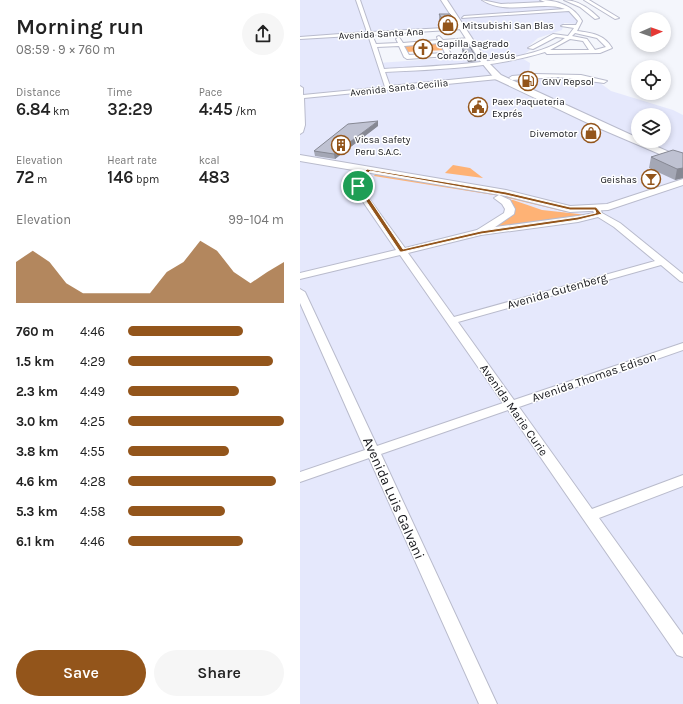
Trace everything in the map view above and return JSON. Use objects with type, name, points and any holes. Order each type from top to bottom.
[{"type":"main road","points":[[444,0],[484,62],[498,77],[591,121],[683,161]]},
{"type":"main road","points":[[493,59],[501,70],[512,78],[631,131]]},
{"type":"main road","points":[[671,148],[683,153]]},
{"type":"main road","points":[[300,158],[366,173],[499,198],[563,213],[614,211],[683,189]]},
{"type":"main road","points":[[300,164],[506,193],[570,209],[598,211],[683,182]]},
{"type":"main road","points":[[481,232],[509,214],[510,209],[506,202],[499,198]]},
{"type":"street","points":[[358,0],[388,88]]},
{"type":"street","points":[[484,0],[501,5],[567,0],[582,6],[596,18]]},
{"type":"street","points":[[542,0],[554,2],[569,10],[579,18],[580,21],[576,30],[570,37],[563,41],[543,51],[531,47],[555,35],[570,37],[586,40],[593,51]]},
{"type":"street","points":[[586,0],[617,18]]},
{"type":"street","points":[[464,17],[569,10]]},
{"type":"street","name":"Avenida Santa Ana","points":[[300,38],[463,28]]},
{"type":"street","points":[[381,70],[484,62],[493,59],[543,51],[593,51],[609,48],[602,38],[595,35],[562,28]]},
{"type":"street","points":[[396,32],[406,56],[449,53],[435,29]]},
{"type":"street","points":[[419,30],[426,43]]},
{"type":"street","points":[[373,46],[470,40]]},
{"type":"street","points":[[563,41],[574,44],[579,50]]},
{"type":"street","points":[[512,78],[560,75],[588,77],[604,81]]},
{"type":"street","name":"Avenida Santa Cecilia","points":[[300,97],[498,77]]},
{"type":"street","points":[[300,88],[302,125],[300,132]]},
{"type":"street","name":"Avenida Marie Curie","points":[[366,173],[358,186],[362,193],[451,322],[683,649]]},
{"type":"street","points":[[300,276],[481,232],[578,219],[598,211],[683,279]]},
{"type":"street","name":"Avenida Gutenberg","points":[[451,322],[662,262]]},
{"type":"street","name":"Avenida Luis Galvani","points":[[300,292],[488,704]]},
{"type":"street","name":"Avenida Thomas Edison","points":[[300,477],[683,346]]},
{"type":"street","points":[[589,516],[683,480]]},
{"type":"shaded area","points":[[300,0],[548,1],[572,13],[579,21],[578,24],[564,23],[562,30],[538,38],[529,46],[530,50],[520,57],[530,63],[529,75],[596,80],[611,91],[631,97],[631,100],[640,100],[666,108],[631,108],[631,148],[671,148],[671,109],[683,115],[683,704],[300,704]],"holes":[[[459,27],[478,56],[378,63],[367,33]]]},
{"type":"shaded area","points":[[442,42],[446,50],[406,52],[402,44]]},
{"type":"shaded area","points":[[453,165],[470,168],[483,178],[445,173]]},
{"type":"shaded area","points":[[376,173],[513,195],[569,210],[566,212],[500,196],[374,176]]},
{"type":"shaded area","points":[[502,199],[513,200],[542,210],[588,215],[492,228],[510,215]]},
{"type":"building","points":[[439,14],[450,14],[455,21],[444,21]]},
{"type":"building","points":[[470,47],[476,57],[468,58],[462,48]]},
{"type":"building","points":[[378,121],[334,154],[314,151],[348,124]]},
{"type":"building","points":[[673,150],[683,153],[683,168],[677,169],[651,157]]},
{"type":"place","name":"Mitsubishi San Blas","points":[[448,25]]},
{"type":"place","name":"Capilla Sagrado Corazón de Jesús","points":[[423,49]]},
{"type":"place","name":"GNV Repsol","points":[[528,81]]},
{"type":"place","name":"Paex Paqueteria Exprés","points":[[478,107]]},
{"type":"place","name":"Divemotor","points":[[591,133]]},
{"type":"place","name":"Vicsa Safety Peru S.A.C.","points":[[341,145]]},
{"type":"place","name":"Geishas","points":[[651,179]]},
{"type":"route","points":[[369,170],[506,193],[553,206],[570,209],[596,208],[599,214],[578,219],[481,232],[402,251],[358,186],[362,176],[369,170]]}]
